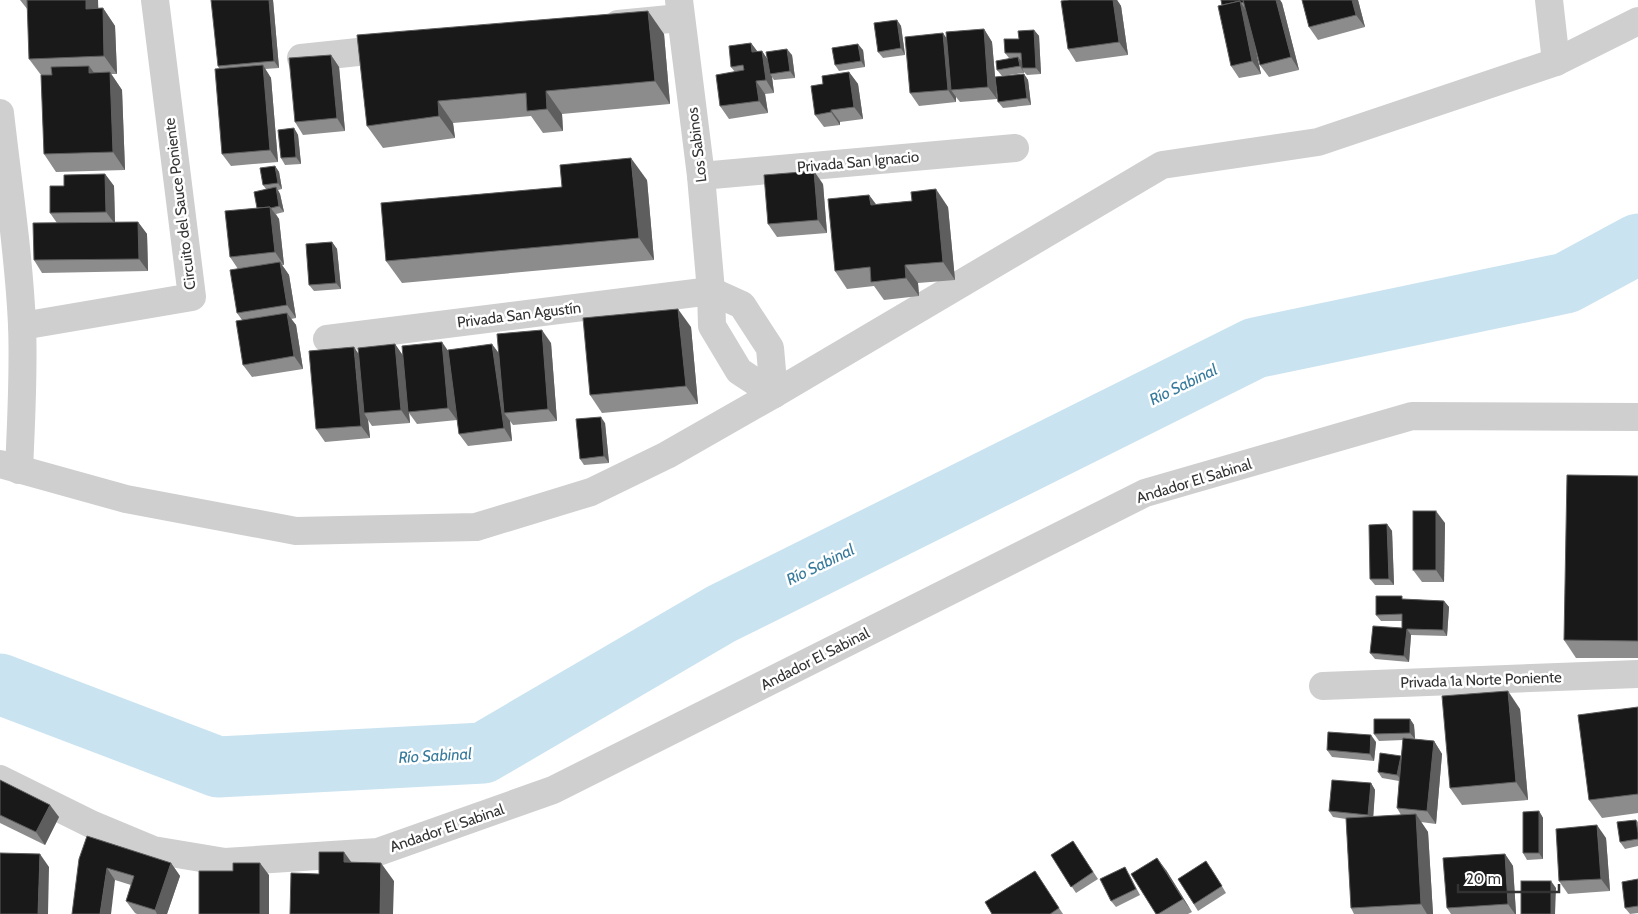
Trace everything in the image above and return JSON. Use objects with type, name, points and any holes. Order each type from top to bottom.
[{"type":"street","name":"Circuito del Sauce Poniente","points":[[22,326],[192,297],[155,0]]},
{"type":"street","points":[[1549,0],[1556,62]]},
{"type":"street","points":[[593,27],[680,9]]},
{"type":"street","name":"Los Sabinos","points":[[680,9],[701,176],[711,291],[712,326],[739,370],[774,394]]},
{"type":"street","points":[[0,114],[18,264],[22,326],[22,420],[10,467],[126,499],[296,532],[476,527],[591,492],[667,454],[774,394],[1162,165],[1318,142],[1556,62],[1638,21]]},
{"type":"street","points":[[301,58],[418,45]]},
{"type":"street","name":"Privada San Ignacio","points":[[701,176],[1015,148]]},
{"type":"street","points":[[711,291],[742,305],[770,348],[774,394]]},
{"type":"street","name":"Privada San Agustín","points":[[327,339],[711,291]]},
{"type":"street","name":"Andador El Sabinal","points":[[0,779],[93,826],[153,850],[225,862],[378,852],[553,790],[1145,493],[1412,416],[1638,418]]},
{"type":"street","name":"Privada 1a Norte Poniente","points":[[1323,686],[1638,674]]},
{"type":"building","points":[[27,0],[86,0],[86,9],[103,8],[104,56],[29,59]]},
{"type":"building","points":[[211,0],[269,0],[274,61],[218,66]]},
{"type":"building","points":[[1113,0],[1119,42],[1068,49],[1061,1]]},
{"type":"building","points":[[1221,0],[1243,0],[1244,2],[1240,3],[1240,1],[1222,5]]},
{"type":"building","points":[[1243,0],[1276,0],[1291,57],[1260,65]]},
{"type":"building","points":[[1302,0],[1352,0],[1356,15],[1309,27]]},
{"type":"building","points":[[1240,1],[1252,61],[1231,66],[1218,6]]},
{"type":"building","points":[[648,11],[655,81],[546,91],[547,109],[527,111],[526,93],[438,101],[439,116],[367,126],[357,35]]},
{"type":"building","points":[[897,20],[901,48],[878,52],[874,23]]},
{"type":"building","points":[[984,29],[988,87],[951,90],[946,32]]},
{"type":"building","points":[[1034,30],[1036,68],[1022,68],[1021,53],[1005,53],[1004,39],[1019,39],[1018,31]]},
{"type":"building","points":[[943,33],[948,90],[910,93],[905,37]]},
{"type":"building","points":[[751,43],[752,52],[762,51],[766,80],[756,81],[759,101],[720,106],[716,75],[744,70],[743,65],[731,67],[729,46]]},
{"type":"building","points":[[858,44],[861,61],[835,65],[832,48]]},
{"type":"building","points":[[787,49],[790,71],[770,74],[766,52]]},
{"type":"building","points":[[331,55],[337,118],[295,122],[289,58]]},
{"type":"building","points":[[1018,57],[1020,66],[997,70],[996,61]]},
{"type":"building","points":[[263,65],[270,150],[222,154],[215,69]]},
{"type":"building","points":[[89,66],[89,73],[110,72],[113,152],[44,154],[41,75],[52,75],[51,67]]},
{"type":"building","points":[[849,72],[854,107],[831,110],[831,112],[815,115],[811,86],[823,84],[822,76]]},
{"type":"building","points":[[1024,74],[1027,98],[998,102],[995,77]]},
{"type":"building","points":[[294,128],[296,157],[281,158],[278,130]]},
{"type":"building","points":[[631,158],[639,238],[386,261],[381,203],[562,187],[560,165]]},
{"type":"building","points":[[275,166],[278,183],[263,185],[260,168]]},
{"type":"building","points":[[814,171],[818,220],[768,224],[764,175]]},
{"type":"building","points":[[105,174],[106,212],[50,213],[50,186],[64,186],[64,175]]},
{"type":"building","points":[[276,187],[279,206],[257,208],[254,192]]},
{"type":"building","points":[[936,189],[943,262],[905,265],[906,278],[871,282],[870,267],[835,271],[828,199],[869,195],[871,205],[912,201],[911,192]]},
{"type":"building","points":[[270,207],[275,252],[230,257],[225,211]]},
{"type":"building","points":[[138,222],[139,259],[34,260],[33,223]]},
{"type":"building","points":[[332,242],[336,283],[309,285],[306,244]]},
{"type":"building","points":[[280,262],[287,305],[237,313],[230,270]]},
{"type":"building","points":[[678,309],[686,386],[590,395],[583,318]]},
{"type":"building","points":[[287,313],[294,356],[243,365],[236,321]]},
{"type":"building","points":[[542,330],[548,409],[504,413],[497,334]]},
{"type":"building","points":[[442,342],[448,408],[408,412],[402,346]]},
{"type":"building","points":[[395,344],[401,410],[364,413],[358,348]]},
{"type":"building","points":[[492,344],[504,428],[459,434],[448,350]]},
{"type":"building","points":[[354,347],[361,426],[316,429],[309,351]]},
{"type":"building","points":[[601,417],[604,456],[580,459],[576,419]]},
{"type":"building","points":[[1567,475],[1638,476],[1638,641],[1564,640]]},
{"type":"building","points":[[1413,511],[1436,511],[1436,570],[1413,570]]},
{"type":"building","points":[[1387,524],[1389,579],[1370,579],[1369,525]]},
{"type":"building","points":[[1376,596],[1402,596],[1402,599],[1444,601],[1443,630],[1407,629],[1404,656],[1370,653],[1373,626],[1402,628],[1402,614],[1376,615]]},
{"type":"building","points":[[1508,691],[1516,782],[1450,788],[1442,696]]},
{"type":"building","points":[[1638,707],[1638,794],[1589,800],[1578,715]]},
{"type":"building","points":[[1374,719],[1410,719],[1410,733],[1374,734]]},
{"type":"building","points":[[1328,732],[1371,735],[1370,754],[1327,750]]},
{"type":"building","points":[[1403,738],[1434,741],[1427,811],[1397,808]]},
{"type":"building","points":[[1380,753],[1401,756],[1397,775],[1378,772]]},
{"type":"building","points":[[0,780],[50,805],[36,832],[0,815]]},
{"type":"building","points":[[1332,780],[1371,783],[1368,815],[1329,811]]},
{"type":"building","points":[[1539,811],[1539,853],[1523,853],[1523,812]]},
{"type":"building","points":[[1416,814],[1421,904],[1351,908],[1346,818]]},
{"type":"building","points":[[1636,820],[1638,839],[1620,842],[1617,822]]},
{"type":"building","points":[[1597,825],[1601,879],[1559,881],[1556,829]]},
{"type":"building","points":[[87,836],[171,863],[155,910],[126,901],[134,876],[107,868],[100,914],[72,914],[79,859]]},
{"type":"building","points":[[1073,841],[1093,872],[1071,887],[1051,855]]},
{"type":"building","points":[[319,852],[344,852],[344,862],[381,863],[380,914],[290,914],[291,873],[319,874]]},
{"type":"building","points":[[0,853],[40,854],[38,914],[0,914]]},
{"type":"building","points":[[1505,854],[1508,904],[1447,908],[1443,858]]},
{"type":"building","points":[[1157,858],[1183,899],[1156,914],[1131,874]]},
{"type":"building","points":[[1206,861],[1222,886],[1194,904],[1178,879]]},
{"type":"building","points":[[233,863],[260,863],[260,914],[199,914],[199,871],[233,871]]},
{"type":"building","points":[[1125,867],[1136,889],[1111,901],[1100,879]]},
{"type":"building","points":[[1035,871],[1059,908],[1050,914],[992,914],[985,902]]},
{"type":"building","points":[[1638,879],[1638,906],[1625,908],[1622,882]]},
{"type":"building","points":[[1521,881],[1551,881],[1551,914],[1521,914]]},
{"type":"waterway","name":"Río Sabinal","points":[[0,684],[218,767],[483,753],[721,614],[1255,348],[1566,283],[1638,244]]}]
